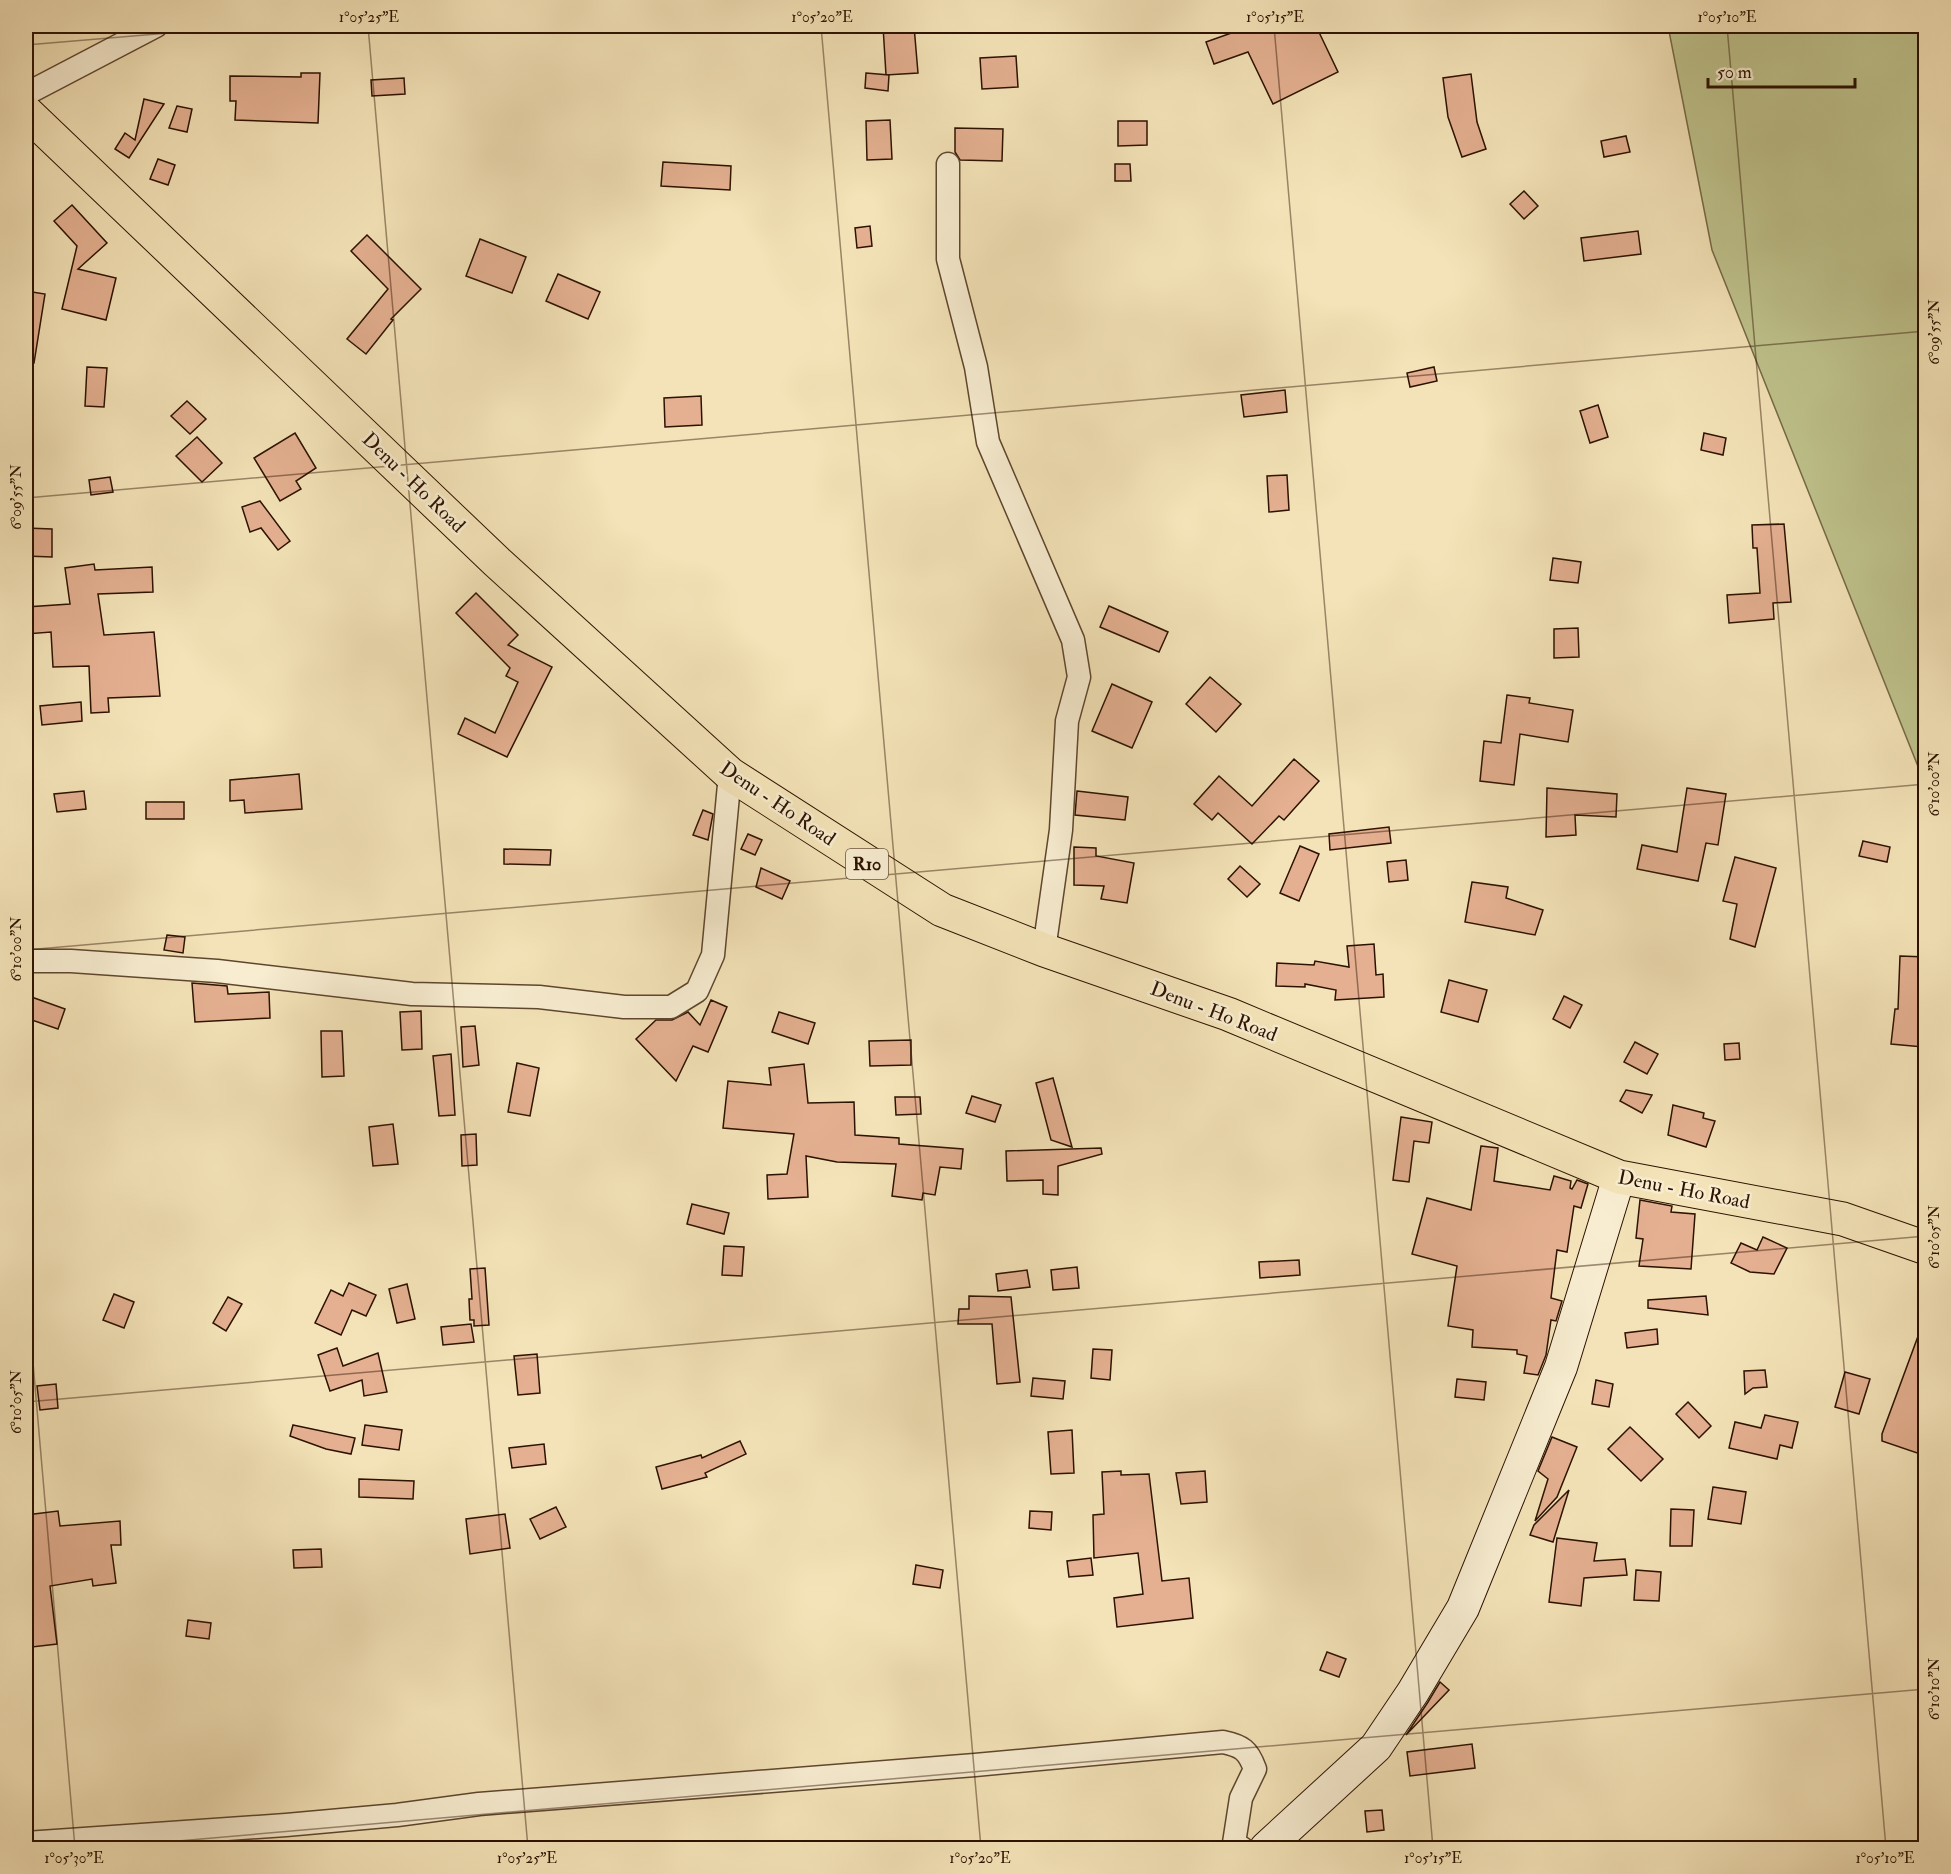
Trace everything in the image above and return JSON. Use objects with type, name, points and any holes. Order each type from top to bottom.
[{"type":"main road","name":"Denu - Ho Road","points":[[26,112],[497,562],[730,774],[942,910],[1044,950],[1228,1014],[1619,1178],[1843,1220],[1926,1248]]},
{"type":"main road","points":[[1266,1848],[1376,1747],[1413,1692],[1462,1608],[1561,1367],[1619,1178]]},
{"type":"street","points":[[26,94],[156,26]]},
{"type":"street","points":[[948,164],[948,259],[976,367],[988,442],[1073,640],[1079,677],[1067,721],[1061,830],[1044,950]]},
{"type":"street","points":[[26,961],[71,961],[217,971],[412,994],[539,997],[624,1006],[671,1007],[697,991],[713,956],[730,774]]},
{"type":"street","points":[[26,1843],[308,1823],[491,1803],[975,1765],[1223,1742],[1240,1746],[1248,1751],[1255,1769],[1241,1798],[1234,1843],[1242,1848]]},
{"type":"green space","points":[[1668,26],[1925,26],[1925,784],[1712,250]]},
{"type":"building","points":[[883,26],[914,26],[918,73],[886,75]]},
{"type":"building","points":[[1251,26],[1316,26],[1338,72],[1273,104],[1248,52],[1214,64],[1206,42]]},
{"type":"building","points":[[1016,56],[1018,87],[982,89],[980,58]]},
{"type":"building","points":[[301,73],[320,73],[318,123],[235,120],[236,101],[230,101],[230,76],[301,77]]},
{"type":"building","points":[[866,73],[889,75],[888,91],[865,88]]},
{"type":"building","points":[[1471,74],[1477,122],[1486,149],[1462,157],[1448,117],[1443,78]]},
{"type":"building","points":[[404,78],[405,94],[372,96],[371,80]]},
{"type":"building","points":[[144,99],[164,104],[129,158],[115,149],[125,133],[135,140]]},
{"type":"building","points":[[177,106],[192,109],[187,132],[169,128]]},
{"type":"building","points":[[890,120],[892,159],[867,160],[866,121]]},
{"type":"building","points":[[1118,121],[1147,121],[1147,145],[1118,146]]},
{"type":"building","points":[[955,128],[1003,129],[1002,161],[960,160],[955,152]]},
{"type":"building","points":[[1626,136],[1630,152],[1604,157],[1601,141]]},
{"type":"building","points":[[158,159],[175,165],[168,185],[150,179]]},
{"type":"building","points":[[663,162],[731,166],[730,190],[661,186]]},
{"type":"building","points":[[1115,164],[1130,164],[1131,181],[1115,181]]},
{"type":"building","points":[[1524,191],[1538,206],[1524,219],[1510,204]]},
{"type":"building","points":[[72,205],[107,243],[78,269],[116,278],[106,320],[62,309],[77,246],[54,221]]},
{"type":"building","points":[[870,226],[872,246],[857,248],[855,228]]},
{"type":"building","points":[[1638,231],[1641,254],[1584,261],[1581,238]]},
{"type":"building","points":[[367,235],[421,289],[391,319],[393,320],[366,354],[347,339],[388,289],[351,251]]},
{"type":"building","points":[[480,239],[526,257],[512,293],[466,276]]},
{"type":"building","points":[[558,274],[600,292],[588,319],[546,301]]},
{"type":"building","points":[[26,291],[45,294],[34,363],[26,362]]},
{"type":"building","points":[[87,367],[107,368],[104,407],[85,406]]},
{"type":"building","points":[[1434,367],[1437,381],[1410,387],[1407,373]]},
{"type":"building","points":[[1285,390],[1287,412],[1244,417],[1241,395]]},
{"type":"building","points":[[701,396],[702,425],[665,427],[664,398]]},
{"type":"building","points":[[187,401],[206,419],[190,434],[171,416]]},
{"type":"building","points":[[1598,405],[1608,437],[1590,443],[1580,411]]},
{"type":"building","points":[[295,433],[316,468],[296,481],[301,489],[280,501],[254,458]]},
{"type":"building","points":[[1704,433],[1726,438],[1723,455],[1701,450]]},
{"type":"building","points":[[197,437],[222,463],[202,482],[176,456]]},
{"type":"building","points":[[1287,475],[1289,510],[1269,512],[1267,476]]},
{"type":"building","points":[[110,477],[113,492],[91,495],[89,480]]},
{"type":"building","points":[[260,501],[290,541],[278,550],[261,528],[250,532],[242,507]]},
{"type":"building","points":[[1784,524],[1791,602],[1773,603],[1774,619],[1729,623],[1727,595],[1760,593],[1757,548],[1753,548],[1752,525]]},
{"type":"building","points":[[26,528],[52,529],[52,557],[26,556]]},
{"type":"building","points":[[1553,558],[1581,562],[1578,583],[1550,580]]},
{"type":"building","points":[[94,564],[95,570],[152,567],[153,592],[98,594],[104,635],[154,632],[160,696],[108,698],[109,712],[91,713],[89,666],[53,667],[51,632],[26,634],[26,607],[70,604],[65,568]]},
{"type":"building","points":[[476,593],[518,635],[508,645],[552,667],[507,757],[458,734],[465,718],[495,733],[518,682],[506,676],[510,668],[456,613]]},
{"type":"building","points":[[1109,606],[1168,632],[1159,652],[1100,627]]},
{"type":"building","points":[[1578,628],[1579,657],[1554,658],[1554,629]]},
{"type":"building","points":[[1210,677],[1241,704],[1216,732],[1186,704]]},
{"type":"building","points":[[1112,684],[1152,702],[1132,748],[1092,731]]},
{"type":"building","points":[[1507,695],[1530,698],[1529,703],[1573,710],[1568,742],[1520,734],[1514,785],[1480,781],[1484,741],[1501,743]]},
{"type":"building","points":[[81,702],[82,721],[42,725],[40,706]]},
{"type":"building","points":[[1294,759],[1319,781],[1284,820],[1279,816],[1252,844],[1218,813],[1212,820],[1194,804],[1219,776],[1252,806]]},
{"type":"building","points":[[299,774],[302,809],[245,813],[244,800],[230,801],[230,780]]},
{"type":"building","points":[[1547,788],[1617,794],[1616,817],[1575,815],[1576,835],[1546,837]]},
{"type":"building","points":[[1687,788],[1726,794],[1718,845],[1706,843],[1698,881],[1637,869],[1642,845],[1677,852]]},
{"type":"building","points":[[84,791],[86,809],[57,812],[54,794]]},
{"type":"building","points":[[1077,791],[1128,797],[1125,820],[1075,815]]},
{"type":"building","points":[[146,802],[184,802],[184,819],[146,819]]},
{"type":"building","points":[[703,810],[713,814],[708,840],[693,835]]},
{"type":"building","points":[[1389,827],[1391,843],[1330,850],[1329,834]]},
{"type":"building","points":[[748,834],[762,840],[755,855],[741,849]]},
{"type":"building","points":[[1863,841],[1890,847],[1887,862],[1859,856]]},
{"type":"building","points":[[1300,846],[1319,854],[1299,901],[1280,893]]},
{"type":"building","points":[[1074,847],[1096,848],[1096,856],[1134,863],[1127,903],[1101,899],[1104,886],[1074,885]]},
{"type":"building","points":[[504,849],[551,850],[550,865],[504,864]]},
{"type":"building","points":[[1735,857],[1776,868],[1755,947],[1730,939],[1737,904],[1723,901]]},
{"type":"building","points":[[1406,860],[1408,880],[1389,882],[1387,862]]},
{"type":"building","points":[[1240,866],[1260,884],[1247,897],[1228,879]]},
{"type":"building","points":[[761,868],[790,881],[782,899],[756,887]]},
{"type":"building","points":[[1472,882],[1508,887],[1506,898],[1543,910],[1535,935],[1465,922]]},
{"type":"building","points":[[167,935],[185,937],[183,953],[164,950]]},
{"type":"building","points":[[1374,944],[1376,975],[1383,974],[1384,997],[1335,1000],[1336,990],[1305,984],[1305,987],[1276,986],[1277,963],[1314,965],[1315,961],[1349,967],[1347,946]]},
{"type":"building","points":[[1900,956],[1926,957],[1923,1047],[1891,1044],[1895,1009],[1898,1009]]},
{"type":"building","points":[[1449,980],[1487,990],[1478,1022],[1441,1012]]},
{"type":"building","points":[[192,983],[227,986],[228,994],[269,992],[270,1018],[195,1022]]},
{"type":"building","points":[[26,995],[65,1009],[58,1029],[26,1018]]},
{"type":"building","points":[[1564,996],[1582,1005],[1570,1028],[1553,1019]]},
{"type":"building","points":[[711,1000],[727,1007],[708,1052],[693,1046],[676,1081],[636,1039],[656,1020],[672,1020],[688,1012],[700,1025]]},
{"type":"building","points":[[421,1011],[422,1049],[402,1050],[400,1012]]},
{"type":"building","points":[[779,1012],[815,1023],[808,1044],[772,1032]]},
{"type":"building","points":[[475,1026],[479,1065],[463,1067],[461,1027]]},
{"type":"building","points":[[321,1031],[342,1031],[344,1076],[322,1077]]},
{"type":"building","points":[[911,1040],[911,1065],[870,1066],[869,1041]]},
{"type":"building","points":[[1635,1042],[1658,1054],[1647,1074],[1624,1062]]},
{"type":"building","points":[[1739,1043],[1740,1059],[1725,1060],[1724,1044]]},
{"type":"building","points":[[451,1054],[455,1115],[439,1116],[433,1056]]},
{"type":"building","points":[[517,1063],[539,1068],[530,1116],[508,1112]]},
{"type":"building","points":[[804,1064],[808,1103],[854,1102],[855,1135],[899,1138],[899,1144],[963,1149],[961,1169],[940,1167],[935,1195],[923,1193],[922,1200],[892,1196],[896,1164],[837,1162],[806,1156],[808,1197],[768,1199],[767,1175],[787,1174],[794,1134],[723,1128],[728,1081],[771,1085],[769,1068]]},
{"type":"building","points":[[1053,1078],[1072,1147],[1051,1140],[1036,1083]]},
{"type":"building","points":[[1626,1090],[1652,1095],[1642,1113],[1620,1101]]},
{"type":"building","points":[[972,1096],[1001,1105],[995,1122],[966,1113]]},
{"type":"building","points":[[895,1097],[920,1097],[921,1114],[896,1115]]},
{"type":"building","points":[[1673,1105],[1704,1113],[1703,1118],[1715,1121],[1706,1147],[1668,1135]]},
{"type":"building","points":[[1401,1117],[1432,1122],[1429,1143],[1414,1141],[1409,1182],[1393,1180]]},
{"type":"building","points":[[393,1124],[398,1164],[373,1166],[369,1127]]},
{"type":"building","points":[[476,1134],[477,1165],[462,1166],[461,1135]]},
{"type":"building","points":[[1481,1146],[1498,1148],[1494,1181],[1550,1190],[1554,1176],[1571,1181],[1570,1188],[1572,1189],[1577,1180],[1588,1184],[1581,1208],[1574,1206],[1567,1252],[1557,1250],[1551,1298],[1562,1301],[1556,1321],[1551,1320],[1546,1355],[1538,1375],[1524,1373],[1527,1356],[1517,1354],[1517,1350],[1472,1347],[1473,1330],[1448,1326],[1457,1266],[1412,1254],[1427,1198],[1471,1210]]},
{"type":"building","points":[[1101,1148],[1102,1154],[1058,1166],[1058,1195],[1043,1194],[1043,1180],[1007,1181],[1006,1151]]},
{"type":"building","points":[[1640,1200],[1672,1206],[1671,1212],[1695,1214],[1691,1269],[1639,1266],[1643,1239],[1636,1238]]},
{"type":"building","points":[[692,1204],[729,1213],[724,1234],[687,1224]]},
{"type":"building","points":[[1763,1237],[1787,1248],[1774,1274],[1750,1272],[1731,1263],[1741,1243],[1757,1250]]},
{"type":"building","points":[[724,1246],[744,1247],[742,1276],[722,1275]]},
{"type":"building","points":[[1299,1260],[1300,1275],[1260,1278],[1259,1262]]},
{"type":"building","points":[[1077,1267],[1079,1288],[1053,1290],[1051,1270]]},
{"type":"building","points":[[485,1268],[489,1325],[474,1326],[474,1320],[470,1320],[469,1299],[472,1299],[470,1269]]},
{"type":"building","points":[[1027,1270],[1030,1287],[998,1291],[996,1274]]},
{"type":"building","points":[[349,1283],[376,1295],[366,1316],[352,1310],[341,1335],[315,1323],[331,1290],[343,1296]]},
{"type":"building","points":[[407,1284],[415,1319],[397,1323],[389,1289]]},
{"type":"building","points":[[114,1294],[134,1302],[124,1328],[103,1320]]},
{"type":"building","points":[[969,1296],[1011,1297],[1020,1382],[997,1384],[992,1324],[958,1324],[959,1309],[969,1309]]},
{"type":"building","points":[[1706,1296],[1708,1315],[1648,1308],[1648,1300]]},
{"type":"building","points":[[228,1297],[242,1304],[226,1331],[213,1323]]},
{"type":"building","points":[[1924,1320],[1926,1320],[1926,1456],[1882,1441],[1882,1434]]},
{"type":"building","points":[[471,1324],[474,1342],[443,1345],[441,1327]]},
{"type":"building","points":[[1657,1329],[1658,1344],[1627,1348],[1625,1333]]},
{"type":"building","points":[[337,1348],[343,1366],[378,1353],[387,1392],[364,1396],[362,1380],[330,1391],[318,1355]]},
{"type":"building","points":[[1093,1349],[1112,1350],[1110,1380],[1091,1378]]},
{"type":"building","points":[[537,1354],[540,1393],[518,1395],[514,1356]]},
{"type":"building","points":[[1765,1370],[1767,1387],[1753,1388],[1745,1394],[1744,1371]]},
{"type":"building","points":[[1845,1372],[1870,1379],[1859,1414],[1835,1407]]},
{"type":"building","points":[[1033,1378],[1065,1381],[1063,1399],[1031,1396]]},
{"type":"building","points":[[1457,1379],[1486,1382],[1484,1400],[1455,1397]]},
{"type":"building","points":[[1596,1380],[1613,1384],[1609,1407],[1592,1404]]},
{"type":"building","points":[[56,1384],[58,1408],[40,1410],[37,1386]]},
{"type":"building","points":[[1688,1402],[1711,1426],[1699,1438],[1676,1414]]},
{"type":"building","points":[[1765,1415],[1798,1422],[1792,1448],[1780,1445],[1777,1459],[1729,1448],[1735,1422],[1761,1428]]},
{"type":"building","points":[[293,1425],[355,1438],[351,1454],[326,1449],[290,1436]]},
{"type":"building","points":[[365,1425],[402,1430],[399,1450],[362,1445]]},
{"type":"building","points":[[1630,1427],[1663,1459],[1641,1481],[1608,1449]]},
{"type":"building","points":[[1072,1430],[1074,1473],[1051,1474],[1048,1432]]},
{"type":"building","points":[[1552,1437],[1577,1447],[1557,1497],[1535,1521],[1548,1479],[1538,1471]]},
{"type":"building","points":[[740,1441],[746,1454],[705,1473],[707,1477],[662,1489],[656,1467],[701,1455],[702,1458]]},
{"type":"building","points":[[544,1444],[546,1464],[512,1468],[509,1448]]},
{"type":"building","points":[[1121,1471],[1121,1475],[1149,1474],[1162,1581],[1189,1578],[1193,1618],[1117,1627],[1114,1598],[1143,1594],[1138,1553],[1094,1558],[1093,1515],[1104,1514],[1102,1472]]},
{"type":"building","points":[[1205,1471],[1207,1502],[1181,1504],[1176,1473]]},
{"type":"building","points":[[359,1479],[414,1481],[413,1499],[359,1497]]},
{"type":"building","points":[[1713,1487],[1746,1492],[1741,1524],[1708,1519]]},
{"type":"building","points":[[1569,1490],[1553,1542],[1530,1535],[1534,1525]]},
{"type":"building","points":[[556,1507],[566,1527],[540,1539],[530,1519]]},
{"type":"building","points":[[1671,1509],[1694,1510],[1692,1546],[1670,1546]]},
{"type":"building","points":[[58,1511],[60,1526],[120,1521],[121,1545],[111,1545],[116,1583],[93,1586],[92,1579],[50,1586],[57,1644],[32,1647],[26,1595],[26,1515]]},
{"type":"building","points":[[1030,1511],[1052,1512],[1051,1530],[1029,1528]]},
{"type":"building","points":[[505,1514],[510,1548],[470,1554],[466,1519]]},
{"type":"building","points":[[1557,1538],[1597,1543],[1594,1561],[1625,1559],[1627,1575],[1584,1578],[1581,1606],[1549,1602]]},
{"type":"building","points":[[321,1549],[322,1567],[294,1568],[293,1550]]},
{"type":"building","points":[[1091,1558],[1093,1575],[1069,1577],[1067,1561]]},
{"type":"building","points":[[916,1565],[943,1570],[940,1588],[913,1584]]},
{"type":"building","points":[[1636,1570],[1661,1572],[1659,1601],[1634,1600]]},
{"type":"building","points":[[188,1620],[211,1623],[209,1639],[186,1636]]},
{"type":"building","points":[[1327,1652],[1346,1659],[1339,1677],[1320,1670]]},
{"type":"building","points":[[1440,1682],[1449,1690],[1406,1735],[1428,1702]]},
{"type":"building","points":[[1472,1744],[1475,1768],[1410,1776],[1407,1752]]},
{"type":"building","points":[[1382,1810],[1384,1830],[1367,1832],[1365,1811]]}]
